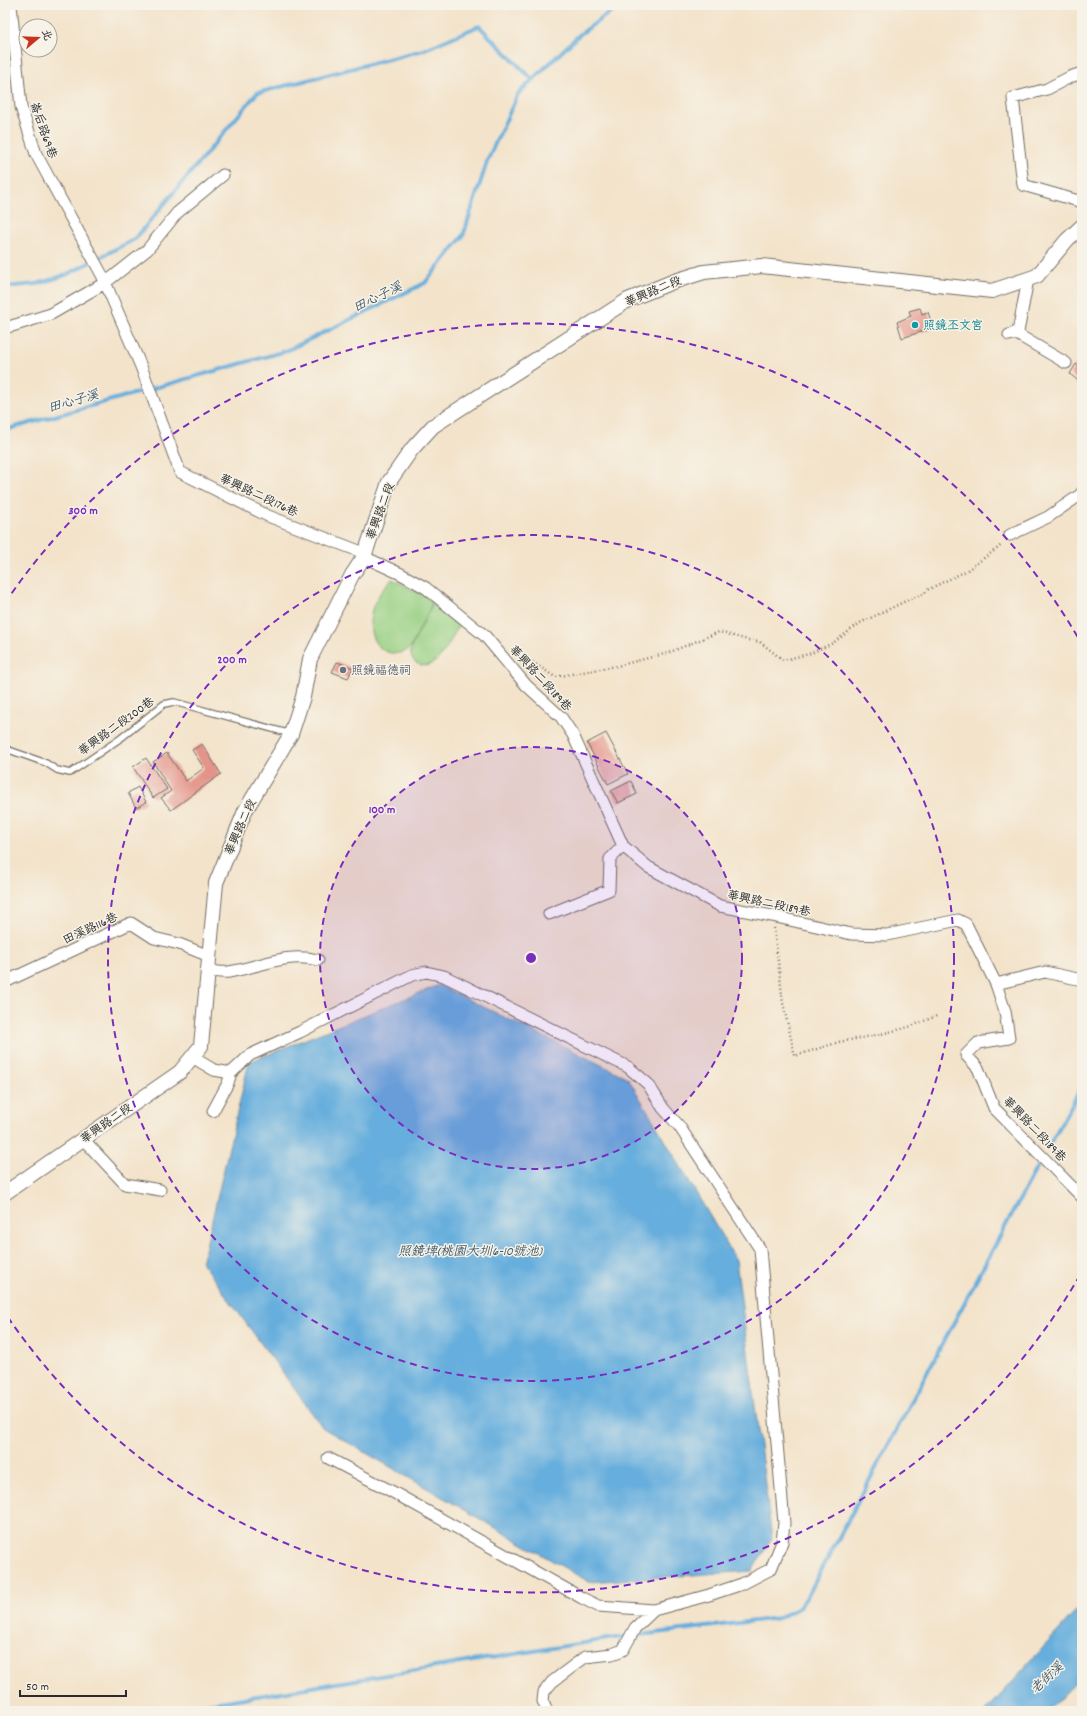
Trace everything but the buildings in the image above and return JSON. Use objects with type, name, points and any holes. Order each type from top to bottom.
[{"type":"street","name":"崙后路69巷","points":[[11,5],[21,107],[36,154],[99,268],[142,369]]},
{"type":"street","points":[[1082,73],[1070,77],[1047,89],[1013,98],[1023,185],[1082,202]]},
{"type":"street","points":[[5,327],[51,314],[105,282],[147,250],[177,213],[223,175]]},
{"type":"street","name":"華興路二段","points":[[5,1193],[180,1072],[201,1046],[216,882],[245,811],[291,734],[303,697],[310,659],[352,575],[364,557],[389,482],[412,449],[433,426],[628,300],[672,282],[704,272],[762,266],[992,291],[1037,276],[1067,240],[1082,226]]},
{"type":"street","points":[[1028,279],[1018,332],[1012,334],[1066,363]]},
{"type":"street","name":"華興路二段176巷","points":[[142,369],[180,472],[268,516],[359,551],[364,557]]},
{"type":"street","points":[[1010,535],[1048,517],[1080,495],[1082,492]]},
{"type":"street","name":"華興路二段189巷","points":[[364,557],[401,574],[426,588],[485,636],[526,684],[561,717],[573,735],[623,846],[648,868],[720,906],[851,934],[887,935],[958,920],[966,924],[996,984],[1005,1011],[1009,1038],[978,1043],[966,1055],[978,1068],[994,1108],[1082,1198]]},
{"type":"street","points":[[549,914],[609,890],[610,859],[623,846]]},
{"type":"street","name":"田溪路116巷","points":[[5,982],[131,923],[154,938],[179,944],[209,956]]},
{"type":"street","points":[[208,971],[228,973],[279,959],[304,956],[318,960]]},
{"type":"street","points":[[213,1111],[228,1083],[231,1073],[250,1055],[300,1032],[412,975],[426,972],[444,976],[628,1067],[648,1084],[664,1108],[679,1126],[760,1249],[784,1523],[782,1542],[771,1569],[742,1584],[654,1610],[598,1606],[391,1491],[328,1458]]},
{"type":"street","points":[[996,984],[1045,972],[1082,980]]},
{"type":"street","points":[[192,1057],[214,1070],[231,1073]]},
{"type":"street","points":[[83,1139],[125,1184],[160,1190]]},
{"type":"street","points":[[547,1711],[542,1701],[544,1692],[552,1682],[584,1657],[612,1654],[623,1650],[635,1628],[654,1610]]},
{"type":"lane","name":"華興路二段200巷","points":[[5,750],[10,750],[46,763],[57,770],[70,773],[121,738],[164,704],[174,702],[291,734]]},
{"type":"path","points":[[509,664],[531,661],[555,677],[617,666],[668,653],[719,632],[760,642],[782,660],[802,655],[833,643],[860,623],[910,599],[924,594],[927,590],[966,571],[998,548],[1010,535]]},
{"type":"path","points":[[772,916],[783,1003],[795,1056],[839,1042],[877,1036],[909,1027],[939,1015]]},
{"type":"green space","points":[[392,579],[425,596],[432,603],[413,644],[408,650],[399,653],[390,653],[376,644],[370,621],[374,604]]},
{"type":"green space","points":[[432,604],[459,624],[443,653],[431,664],[425,666],[416,663],[413,660],[411,656],[411,649]]},
{"type":"water","name":"照鏡埤(桃園大圳6-10號池)","points":[[439,985],[628,1078],[736,1260],[772,1538],[752,1571],[589,1582],[323,1428],[202,1263],[249,1062]]},
{"type":"water","name":"老街溪","points":[[1082,1605],[1082,1676],[1048,1711],[985,1711]]},
{"type":"waterway","name":"田心子溪","points":[[5,430],[286,351],[425,283],[463,236],[488,159],[518,94],[579,35],[620,5]]},
{"type":"waterway","points":[[5,287],[37,284],[66,275],[135,239],[257,93],[423,50],[479,26],[533,80]]},
{"type":"waterway","points":[[1049,1146],[1082,1086]]},
{"type":"waterway","points":[[164,1711],[608,1639],[779,1618],[798,1608],[807,1597],[1037,1167]]},
{"type":"place","name":"照鏡丕文宮","points":[[915,325]]},
{"type":"place","name":"照鏡福德祠","points":[[343,670]]}]
